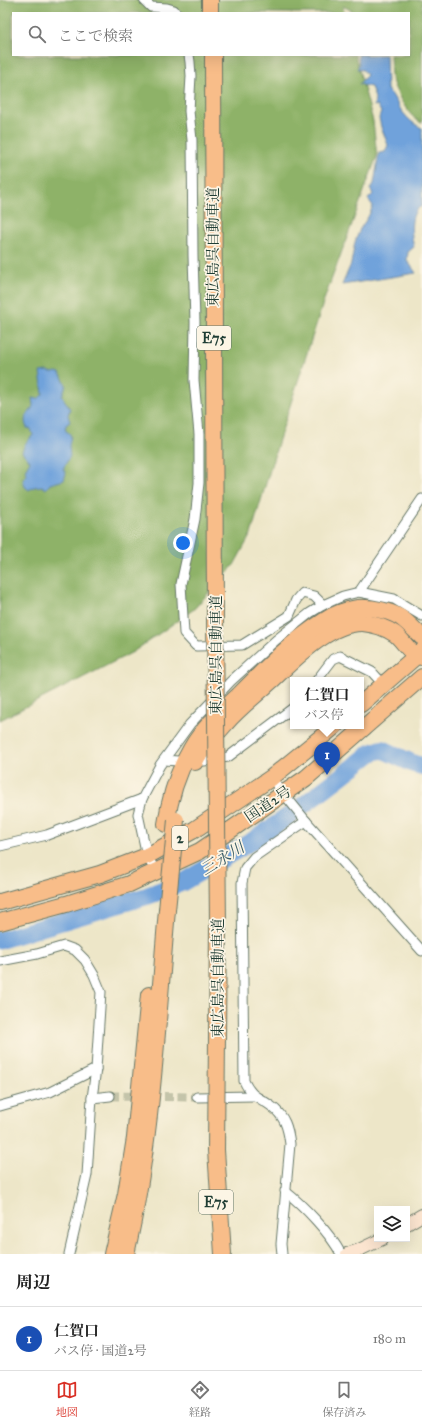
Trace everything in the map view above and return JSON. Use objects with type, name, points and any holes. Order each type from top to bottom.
[{"type":"highway","points":[[210,0],[210,12]]},
{"type":"highway","name":"東広島呉自動車道","points":[[213,56],[215,620],[218,916],[216,1254]]},
{"type":"highway","points":[[112,1254],[126,1194],[135,1138],[162,912],[171,822],[170,798],[177,774],[191,749],[206,727],[255,679],[305,634],[325,620],[341,612],[358,608],[374,609],[390,613],[403,619],[422,637]]},
{"type":"highway","points":[[171,822],[187,779],[198,756],[226,722],[312,645],[328,634],[345,626],[363,623],[379,626],[395,634],[420,654],[364,701]]},
{"type":"highway","name":"国道2号","points":[[364,728],[422,677]]},
{"type":"highway","name":"国道2号","points":[[0,902],[100,874],[147,856],[194,830],[271,778],[332,729]]},
{"type":"highway","name":"国道2号","points":[[0,922],[73,902],[129,884],[200,851],[306,778],[362,729]]},
{"type":"highway","points":[[126,1254],[139,1193],[147,1138],[162,912]]},
{"type":"highway","points":[[216,1150],[222,1254]]},
{"type":"street","points":[[144,0],[151,7],[167,8],[175,12]]},
{"type":"street","points":[[173,0],[175,12]]},
{"type":"street","points":[[189,56],[191,76],[189,111],[192,140],[195,322],[194,380],[199,434],[199,483],[195,518],[181,584],[184,632],[196,646],[242,644],[289,616],[296,600],[302,593],[314,596],[323,605]]},
{"type":"street","points":[[358,592],[422,499]]},
{"type":"street","points":[[156,872],[147,856],[138,814],[142,799],[164,760],[190,724],[232,681],[276,640],[310,612],[343,596],[358,592],[394,599],[422,616]]},
{"type":"street","points":[[319,677],[333,659],[340,656],[372,672],[383,684]]},
{"type":"street","points":[[204,761],[228,757],[290,710]]},
{"type":"street","points":[[164,760],[178,761]]},
{"type":"street","points":[[271,778],[306,820],[422,951]]},
{"type":"street","points":[[0,846],[46,835],[142,799]]},
{"type":"street","points":[[282,1254],[281,1244],[290,1144],[288,1129],[280,1114],[271,1106],[254,1096],[249,1091],[244,1081],[242,883],[245,868],[254,857],[306,820]]},
{"type":"street","points":[[0,961],[38,954],[64,946],[75,950],[85,960],[102,992],[96,1069],[92,1098],[88,1175],[69,1254]]},
{"type":"street","points":[[0,1106],[50,1092],[96,1069]]},
{"type":"street","points":[[92,1098],[110,1096]]},
{"type":"street","points":[[196,1096],[254,1096]]},
{"type":"street","points":[[285,1191],[300,1203],[337,1246],[341,1254]]},
{"type":"street","points":[[410,1222],[422,1215]]},
{"type":"street","points":[[347,1254],[375,1242]]},
{"type":"green space","points":[[0,0],[422,0],[422,123],[408,111],[394,85],[391,74],[390,56],[410,56],[410,12],[354,12],[343,6],[344,12],[12,12],[12,56],[355,56],[373,121],[377,156],[325,297],[278,443],[251,534],[234,565],[194,609],[133,652],[0,720]]},
{"type":"water","points":[[358,56],[386,56],[387,90],[392,94],[401,110],[407,117],[414,124],[422,128],[422,206],[414,213],[412,236],[414,247],[408,252],[407,260],[416,273],[342,285],[351,264],[355,242],[360,229],[373,206],[368,199],[373,194],[370,189],[374,184],[379,153],[385,152],[388,145],[379,118],[381,112],[377,105],[374,106],[375,98],[371,87],[359,84],[367,75],[363,70],[357,69],[359,65]]},
{"type":"water","points":[[47,371],[60,373],[66,385],[62,396],[70,409],[68,415],[70,422],[66,425],[65,430],[71,436],[69,446],[70,456],[63,469],[66,473],[64,480],[50,484],[46,489],[42,486],[34,487],[29,490],[25,487],[23,479],[27,475],[25,470],[30,461],[22,452],[25,444],[33,435],[31,429],[27,428],[25,420],[33,405],[32,398],[38,399],[43,394],[40,372]]},
{"type":"waterway","name":"三永川","points":[[0,940],[147,896],[183,882],[254,840],[296,811],[371,753],[382,749],[414,764],[422,766]]},
{"type":"tunnel","points":[[110,1096],[197,1097]]},
{"type":"place","name":"仁賀口","points":[[327,775]]}]
